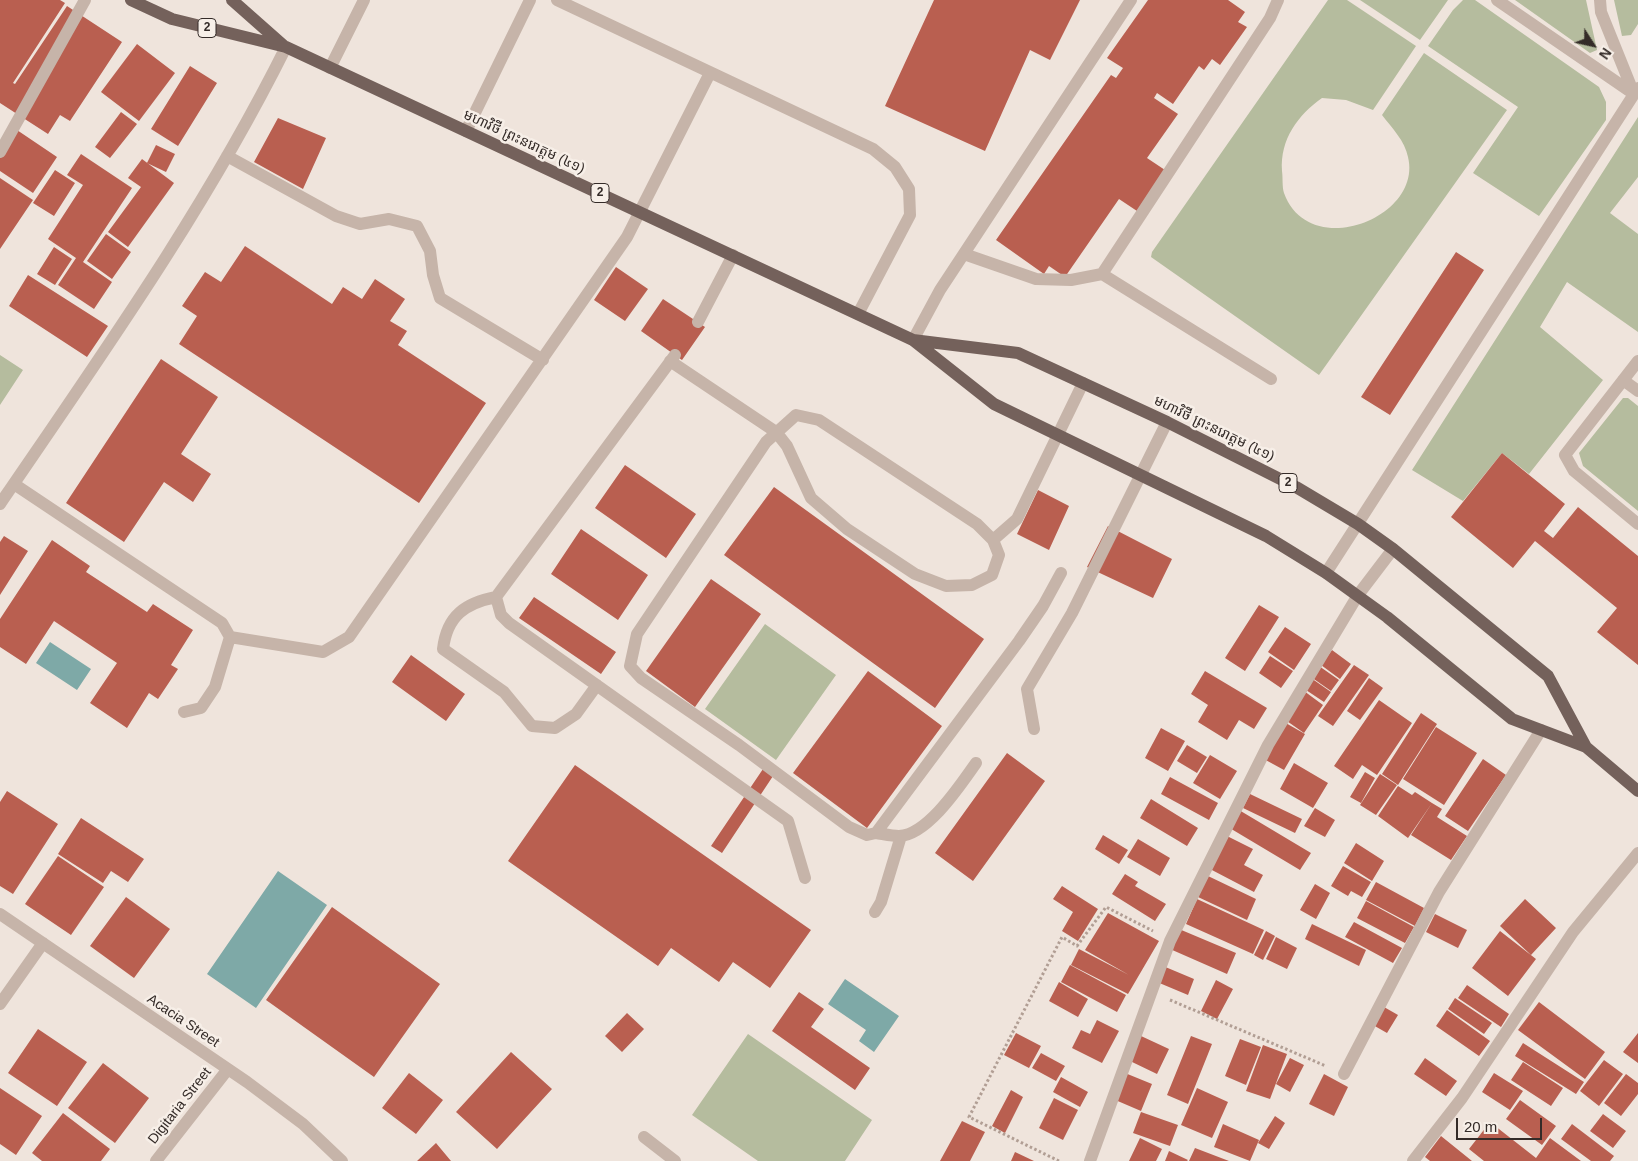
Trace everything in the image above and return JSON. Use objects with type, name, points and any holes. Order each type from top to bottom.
[{"type":"main road","name":"មហាវិថី ព្រះនរោត្តម (៤១)","points":[[131,0],[172,20],[286,47],[913,340],[994,404],[1266,536],[1326,573],[1358,595],[1512,719],[1586,747],[1638,791]]},
{"type":"main road","name":"មហាវិថី ព្រះនរោត្តម (៤១)","points":[[232,0],[286,47]]},
{"type":"main road","name":"មហាវិថី ព្រះនរោត្តម (៤១)","points":[[913,340],[1018,353],[1167,422],[1296,487],[1358,524],[1393,549],[1548,676],[1586,747]]},
{"type":"street","points":[[0,152],[69,34],[86,0]]},
{"type":"street","points":[[330,68],[364,0]]},
{"type":"street","points":[[466,131],[530,0]]},
{"type":"street","points":[[557,0],[873,148],[895,167],[909,189],[910,214],[858,314]]},
{"type":"street","points":[[913,340],[940,290],[1131,0]]},
{"type":"street","points":[[1102,274],[1270,18],[1278,0]]},
{"type":"street","points":[[1496,0],[1636,91]]},
{"type":"street","points":[[1600,0],[1601,12],[1636,91]]},
{"type":"street","points":[[0,504],[126,319],[257,105],[286,47]]},
{"type":"street","points":[[230,637],[323,652],[349,637],[611,262],[641,213],[710,73]]},
{"type":"street","points":[[1326,573],[1636,91]]},
{"type":"street","points":[[227,156],[336,216],[360,224],[389,219],[417,226],[430,251],[433,275],[440,298],[543,360]]},
{"type":"street","points":[[964,254],[1036,279],[1070,280],[1102,274],[1271,379]]},
{"type":"street","points":[[698,322],[732,256]]},
{"type":"street","points":[[597,686],[576,714],[555,728],[532,726],[504,692],[443,649],[444,637],[457,613],[475,602],[496,597],[672,358],[776,432],[787,446],[811,498],[848,528],[915,574],[946,586],[972,585],[992,574],[999,554],[993,540],[977,524],[819,420],[796,415],[776,432],[766,442],[637,634],[630,666],[641,678],[739,745],[849,827],[867,835],[876,833],[900,836],[924,826],[955,792],[976,763]]},
{"type":"street","points":[[1638,360],[1565,455],[1574,471],[1638,524]]},
{"type":"street","points":[[1623,380],[1638,391]]},
{"type":"street","points":[[993,540],[1017,519],[1059,436],[1083,383]]},
{"type":"street","points":[[1034,729],[1028,689],[1072,613],[1167,422]]},
{"type":"street","points":[[14,484],[222,623],[230,637],[215,687],[201,708],[184,712]]},
{"type":"street","points":[[1090,1161],[1170,941],[1268,745],[1358,595],[1393,549]]},
{"type":"street","points":[[876,833],[1019,641],[1043,606],[1061,574]]},
{"type":"street","points":[[496,597],[502,615],[509,623],[788,820],[805,878]]},
{"type":"street","points":[[1344,1074],[1439,892],[1541,730]]},
{"type":"street","points":[[875,912],[881,902],[900,836]]},
{"type":"street","points":[[1413,1161],[1462,1098],[1572,932],[1638,854]]},
{"type":"street","name":"Acacia Street","points":[[0,914],[228,1069],[303,1124],[342,1161]]},
{"type":"street","points":[[0,1004],[43,943]]},
{"type":"street","name":"Digitaria Street","points":[[156,1161],[228,1069]]},
{"type":"street","points":[[644,1137],[675,1161]]},
{"type":"path","points":[[1059,1161],[968,1117],[1062,937],[1077,946],[1106,907],[1170,941]]},
{"type":"path","points":[[1151,992],[1344,1074]]},
{"type":"green space","points":[[1328,0],[1347,0],[1416,46],[1373,110],[1346,100],[1322,98],[1298,120],[1287,138],[1282,159],[1284,193],[1297,214],[1316,225],[1338,228],[1361,224],[1382,213],[1398,198],[1408,179],[1408,157],[1401,140],[1382,115],[1424,53],[1507,110],[1319,375],[1151,257],[1152,252]]},
{"type":"green space","points":[[1360,0],[1448,0],[1420,40]]},
{"type":"green space","points":[[1463,0],[1475,0],[1599,87],[1606,102],[1606,120],[1539,216],[1473,173],[1518,107],[1428,46],[1453,10]]},
{"type":"green space","points":[[1515,0],[1586,0],[1597,50],[1590,53]]},
{"type":"green space","points":[[1614,0],[1638,0],[1638,24],[1631,35],[1622,36]]},
{"type":"green space","points":[[1638,117],[1638,177],[1610,213],[1638,234],[1638,332],[1567,282],[1540,327],[1603,380],[1529,474],[1502,453],[1463,501],[1412,470]]},
{"type":"green space","points":[[0,355],[23,370],[0,405]]},
{"type":"green space","points":[[1623,398],[1628,398],[1638,406],[1638,511],[1583,466],[1579,453]]},
{"type":"green space","points":[[765,624],[836,675],[776,760],[705,709]]},
{"type":"green space","points":[[748,1034],[872,1120],[845,1161],[758,1161],[692,1115]]},
{"type":"water","points":[[50,642],[91,669],[77,690],[36,663]]},
{"type":"water","points":[[278,871],[327,905],[256,1008],[207,974]]},
{"type":"water","points":[[845,979],[899,1016],[874,1052],[859,1041],[866,1030],[828,1004]]},
{"type":"building","points":[[0,0],[60,0],[65,3],[13,83],[15,84],[67,6],[122,42],[70,121],[60,115],[48,134],[0,103]]},
{"type":"building","points":[[934,0],[1080,0],[1050,60],[1030,50],[985,151],[885,106]]},
{"type":"building","points":[[1148,0],[1228,0],[1245,12],[1238,22],[1247,27],[1220,65],[1212,59],[1204,70],[1199,66],[1173,104],[1157,93],[1154,98],[1178,114],[1147,158],[1165,170],[1137,211],[1119,199],[1065,277],[1049,266],[1044,274],[996,240],[1111,75],[1116,78],[1123,68],[1107,58]]},
{"type":"building","points":[[137,44],[175,73],[139,121],[101,92]]},
{"type":"building","points":[[190,66],[217,83],[178,146],[151,129]]},
{"type":"building","points":[[121,112],[137,124],[110,158],[95,147]]},
{"type":"building","points":[[278,118],[326,138],[303,189],[254,162]]},
{"type":"building","points":[[14,128],[57,157],[33,193],[0,171],[0,148]]},
{"type":"building","points":[[156,145],[175,154],[166,172],[147,163]]},
{"type":"building","points":[[81,154],[132,188],[83,262],[112,282],[94,309],[58,285],[76,258],[48,239],[83,185],[67,175]]},
{"type":"building","points":[[142,159],[174,183],[128,247],[108,232],[141,187],[128,178]]},
{"type":"building","points":[[55,170],[75,183],[54,216],[33,203]]},
{"type":"building","points":[[0,178],[33,200],[0,249]]},
{"type":"building","points":[[106,234],[131,252],[112,279],[87,261]]},
{"type":"building","points":[[245,246],[332,304],[343,287],[362,299],[375,279],[405,299],[390,321],[407,331],[398,345],[486,403],[419,503],[179,344],[197,316],[182,306],[205,272],[221,282]]},
{"type":"building","points":[[54,247],[72,259],[55,285],[37,274]]},
{"type":"building","points":[[1456,252],[1484,270],[1390,415],[1361,397]]},
{"type":"building","points":[[616,267],[648,289],[625,321],[594,300]]},
{"type":"building","points":[[28,275],[108,326],[87,357],[9,306]]},
{"type":"building","points":[[663,299],[705,327],[682,360],[641,331]]},
{"type":"building","points":[[161,359],[218,397],[181,454],[211,474],[193,502],[164,482],[124,542],[66,503]]},
{"type":"building","points":[[1502,453],[1565,504],[1544,531],[1553,538],[1578,507],[1638,556],[1638,665],[1597,632],[1617,608],[1535,541],[1513,568],[1451,517]]},
{"type":"building","points":[[625,465],[696,514],[666,558],[595,508]]},
{"type":"building","points":[[774,487],[984,639],[935,708],[724,555]]},
{"type":"building","points":[[1038,490],[1069,506],[1049,550],[1017,534]]},
{"type":"building","points":[[1108,526],[1172,559],[1153,598],[1087,567]]},
{"type":"building","points":[[581,529],[648,575],[618,620],[551,574]]},
{"type":"building","points":[[4,536],[28,551],[0,595],[0,542]]},
{"type":"building","points":[[52,540],[90,566],[86,572],[147,612],[153,604],[193,630],[171,665],[178,669],[158,699],[149,693],[127,728],[90,703],[117,663],[54,621],[26,664],[0,647],[0,619]]},
{"type":"building","points":[[711,579],[761,614],[695,707],[646,671]]},
{"type":"building","points":[[534,597],[616,652],[601,674],[519,618]]},
{"type":"building","points":[[1259,605],[1279,617],[1245,671],[1225,658]]},
{"type":"building","points":[[1285,627],[1311,644],[1294,670],[1268,652]]},
{"type":"building","points":[[1332,650],[1351,664],[1340,679],[1321,665]]},
{"type":"building","points":[[411,655],[465,694],[446,721],[392,682]]},
{"type":"building","points":[[1270,656],[1293,671],[1281,688],[1259,673]]},
{"type":"building","points":[[1354,665],[1369,675],[1333,726],[1318,716]]},
{"type":"building","points":[[1319,666],[1339,680],[1331,691],[1311,677]]},
{"type":"building","points":[[868,671],[942,726],[867,828],[793,773]]},
{"type":"building","points":[[1205,671],[1267,708],[1254,729],[1239,720],[1227,740],[1198,722],[1208,705],[1191,694]]},
{"type":"building","points":[[1311,678],[1331,692],[1324,702],[1303,688]]},
{"type":"building","points":[[1369,678],[1383,688],[1360,720],[1347,711]]},
{"type":"building","points":[[1304,691],[1323,705],[1304,733],[1284,719]]},
{"type":"building","points":[[1379,700],[1412,723],[1377,775],[1362,765],[1353,779],[1334,766]]},
{"type":"building","points":[[1421,713],[1437,724],[1398,785],[1382,774]]},
{"type":"building","points":[[1284,722],[1305,734],[1284,770],[1262,758]]},
{"type":"building","points":[[1436,727],[1477,753],[1444,805],[1403,779]]},
{"type":"building","points":[[1161,728],[1185,741],[1168,771],[1145,758]]},
{"type":"building","points":[[1187,745],[1207,757],[1197,773],[1177,761]]},
{"type":"building","points":[[1007,753],[1045,781],[973,881],[935,853]]},
{"type":"building","points":[[1210,755],[1237,771],[1220,799],[1193,783]]},
{"type":"building","points":[[1483,759],[1506,775],[1468,831],[1445,816]]},
{"type":"building","points":[[1294,763],[1328,783],[1313,808],[1280,789]]},
{"type":"building","points":[[575,765],[811,930],[770,988],[733,962],[719,982],[671,948],[658,966],[508,861]]},
{"type":"building","points":[[765,766],[775,773],[722,853],[711,846]]},
{"type":"building","points":[[1365,772],[1375,778],[1361,803],[1350,797]]},
{"type":"building","points":[[1380,774],[1397,785],[1376,815],[1360,805]]},
{"type":"building","points":[[1170,777],[1218,803],[1209,820],[1161,794]]},
{"type":"building","points":[[1398,786],[1412,795],[1415,792],[1432,803],[1408,838],[1378,816]]},
{"type":"building","points":[[7,791],[58,824],[13,894],[0,886],[0,802]]},
{"type":"building","points":[[1250,794],[1302,819],[1295,833],[1243,808]]},
{"type":"building","points":[[1151,799],[1198,828],[1187,846],[1140,818]]},
{"type":"building","points":[[1432,803],[1442,809],[1437,817],[1467,836],[1451,860],[1411,835]]},
{"type":"building","points":[[1315,808],[1335,820],[1325,837],[1304,826]]},
{"type":"building","points":[[1239,810],[1311,853],[1300,870],[1228,827]]},
{"type":"building","points":[[81,818],[144,859],[128,882],[111,871],[103,883],[58,854]]},
{"type":"building","points":[[1103,835],[1128,850],[1119,864],[1095,849]]},
{"type":"building","points":[[1227,836],[1253,849],[1244,865],[1263,875],[1254,892],[1210,869]]},
{"type":"building","points":[[1138,839],[1170,858],[1160,876],[1127,857]]},
{"type":"building","points":[[1356,843],[1384,861],[1372,881],[1344,863]]},
{"type":"building","points":[[58,856],[104,887],[71,935],[25,904]]},
{"type":"building","points":[[1343,866],[1371,882],[1362,897],[1351,891],[1348,896],[1331,886]]},
{"type":"building","points":[[1125,874],[1138,882],[1135,886],[1166,904],[1155,921],[1112,894]]},
{"type":"building","points":[[1208,876],[1256,899],[1247,920],[1198,897]]},
{"type":"building","points":[[1376,882],[1424,908],[1415,926],[1366,900]]},
{"type":"building","points":[[1315,884],[1330,893],[1316,919],[1300,910]]},
{"type":"building","points":[[1062,886],[1098,909],[1078,941],[1062,931],[1073,912],[1053,899]]},
{"type":"building","points":[[126,897],[170,929],[134,978],[90,946]]},
{"type":"building","points":[[1197,899],[1264,930],[1253,954],[1186,924]]},
{"type":"building","points":[[1525,899],[1556,928],[1531,955],[1500,926]]},
{"type":"building","points":[[1366,901],[1414,927],[1405,943],[1357,918]]},
{"type":"building","points":[[332,907],[440,984],[374,1077],[266,1000]]},
{"type":"building","points":[[1108,913],[1159,941],[1128,994],[1071,965],[1079,949],[1129,975],[1085,950]]},
{"type":"building","points":[[1435,914],[1467,930],[1458,948],[1426,932]]},
{"type":"building","points":[[1354,922],[1402,948],[1393,963],[1345,937]]},
{"type":"building","points":[[1312,924],[1366,950],[1359,966],[1305,939]]},
{"type":"building","points":[[1179,929],[1236,953],[1227,974],[1170,949]]},
{"type":"building","points":[[1266,931],[1275,936],[1263,960],[1254,955]]},
{"type":"building","points":[[1500,931],[1536,959],[1508,996],[1472,968]]},
{"type":"building","points":[[1276,937],[1297,948],[1287,969],[1266,959]]},
{"type":"building","points":[[1070,965],[1126,995],[1117,1012],[1061,982]]},
{"type":"building","points":[[1163,966],[1194,979],[1188,995],[1157,982]]},
{"type":"building","points":[[1216,980],[1233,989],[1217,1019],[1201,1011]]},
{"type":"building","points":[[1059,982],[1088,999],[1078,1017],[1049,1001]]},
{"type":"building","points":[[1467,985],[1509,1014],[1501,1027],[1458,998]]},
{"type":"building","points":[[799,992],[824,1009],[811,1027],[870,1068],[855,1090],[772,1031]]},
{"type":"building","points":[[1455,998],[1492,1023],[1484,1034],[1448,1009]]},
{"type":"building","points":[[1539,1002],[1605,1052],[1585,1079],[1518,1030]]},
{"type":"building","points":[[1384,1007],[1398,1015],[1387,1033],[1373,1025]]},
{"type":"building","points":[[1447,1010],[1490,1041],[1479,1056],[1436,1026]]},
{"type":"building","points":[[627,1013],[644,1029],[622,1052],[605,1036]]},
{"type":"building","points":[[1097,1020],[1119,1031],[1102,1063],[1072,1048],[1081,1030],[1090,1034]]},
{"type":"building","points":[[38,1029],[87,1062],[57,1106],[8,1073]]},
{"type":"building","points":[[1016,1033],[1041,1046],[1029,1068],[1004,1055]]},
{"type":"building","points":[[1638,1033],[1638,1063],[1623,1052]]},
{"type":"building","points":[[1141,1036],[1169,1049],[1157,1074],[1130,1061]]},
{"type":"building","points":[[1191,1036],[1212,1044],[1188,1104],[1167,1095]]},
{"type":"building","points":[[1240,1039],[1261,1047],[1246,1085],[1225,1076]]},
{"type":"building","points":[[1523,1043],[1584,1082],[1576,1094],[1515,1056]]},
{"type":"building","points":[[1263,1045],[1287,1054],[1270,1099],[1246,1091]]},
{"type":"building","points":[[511,1052],[552,1089],[497,1149],[456,1112]]},
{"type":"building","points":[[1041,1053],[1065,1066],[1056,1081],[1032,1068]]},
{"type":"building","points":[[1290,1058],[1304,1065],[1290,1092],[1276,1084]]},
{"type":"building","points":[[1425,1058],[1457,1081],[1446,1096],[1414,1074]]},
{"type":"building","points":[[1604,1060],[1623,1074],[1599,1106],[1580,1091]]},
{"type":"building","points":[[1523,1062],[1563,1088],[1551,1106],[1511,1080]]},
{"type":"building","points":[[103,1063],[149,1098],[115,1143],[68,1108]]},
{"type":"building","points":[[409,1073],[443,1100],[416,1134],[382,1108]]},
{"type":"building","points":[[1125,1073],[1152,1084],[1141,1111],[1113,1099]]},
{"type":"building","points":[[1494,1073],[1523,1091],[1510,1110],[1482,1092]]},
{"type":"building","points":[[1324,1074],[1348,1087],[1334,1116],[1309,1104]]},
{"type":"building","points":[[1626,1074],[1638,1083],[1638,1094],[1621,1116],[1604,1103]]},
{"type":"building","points":[[1061,1077],[1088,1092],[1080,1107],[1053,1092]]},
{"type":"building","points":[[0,1088],[42,1116],[16,1155],[0,1144]]},
{"type":"building","points":[[1197,1088],[1228,1102],[1212,1138],[1181,1125]]},
{"type":"building","points":[[1011,1090],[1023,1097],[1005,1133],[992,1126]]},
{"type":"building","points":[[1054,1098],[1078,1110],[1063,1140],[1039,1128]]},
{"type":"building","points":[[1520,1100],[1556,1126],[1542,1145],[1506,1119]]},
{"type":"building","points":[[1141,1112],[1178,1125],[1170,1146],[1133,1133]]},
{"type":"building","points":[[63,1113],[110,1149],[101,1161],[42,1161],[32,1153]]},
{"type":"building","points":[[1603,1114],[1626,1131],[1613,1148],[1590,1131]]},
{"type":"building","points":[[1275,1116],[1285,1123],[1269,1149],[1258,1143]]},
{"type":"building","points":[[962,1121],[985,1132],[970,1161],[940,1161]]},
{"type":"building","points":[[1490,1122],[1536,1158],[1550,1138],[1581,1161],[1484,1161],[1469,1149]]},
{"type":"building","points":[[1223,1124],[1259,1140],[1250,1161],[1214,1147]]},
{"type":"building","points":[[1572,1124],[1614,1156],[1610,1161],[1591,1161],[1561,1139]]},
{"type":"building","points":[[1441,1136],[1472,1161],[1430,1161],[1425,1157]]},
{"type":"building","points":[[1140,1138],[1162,1149],[1156,1161],[1129,1161]]},
{"type":"building","points":[[436,1143],[451,1161],[417,1161]]},
{"type":"building","points":[[1195,1148],[1229,1161],[1189,1161]]},
{"type":"building","points":[[1169,1151],[1188,1160],[1165,1161]]},
{"type":"building","points":[[1015,1152],[1034,1161],[1011,1161]]}]
